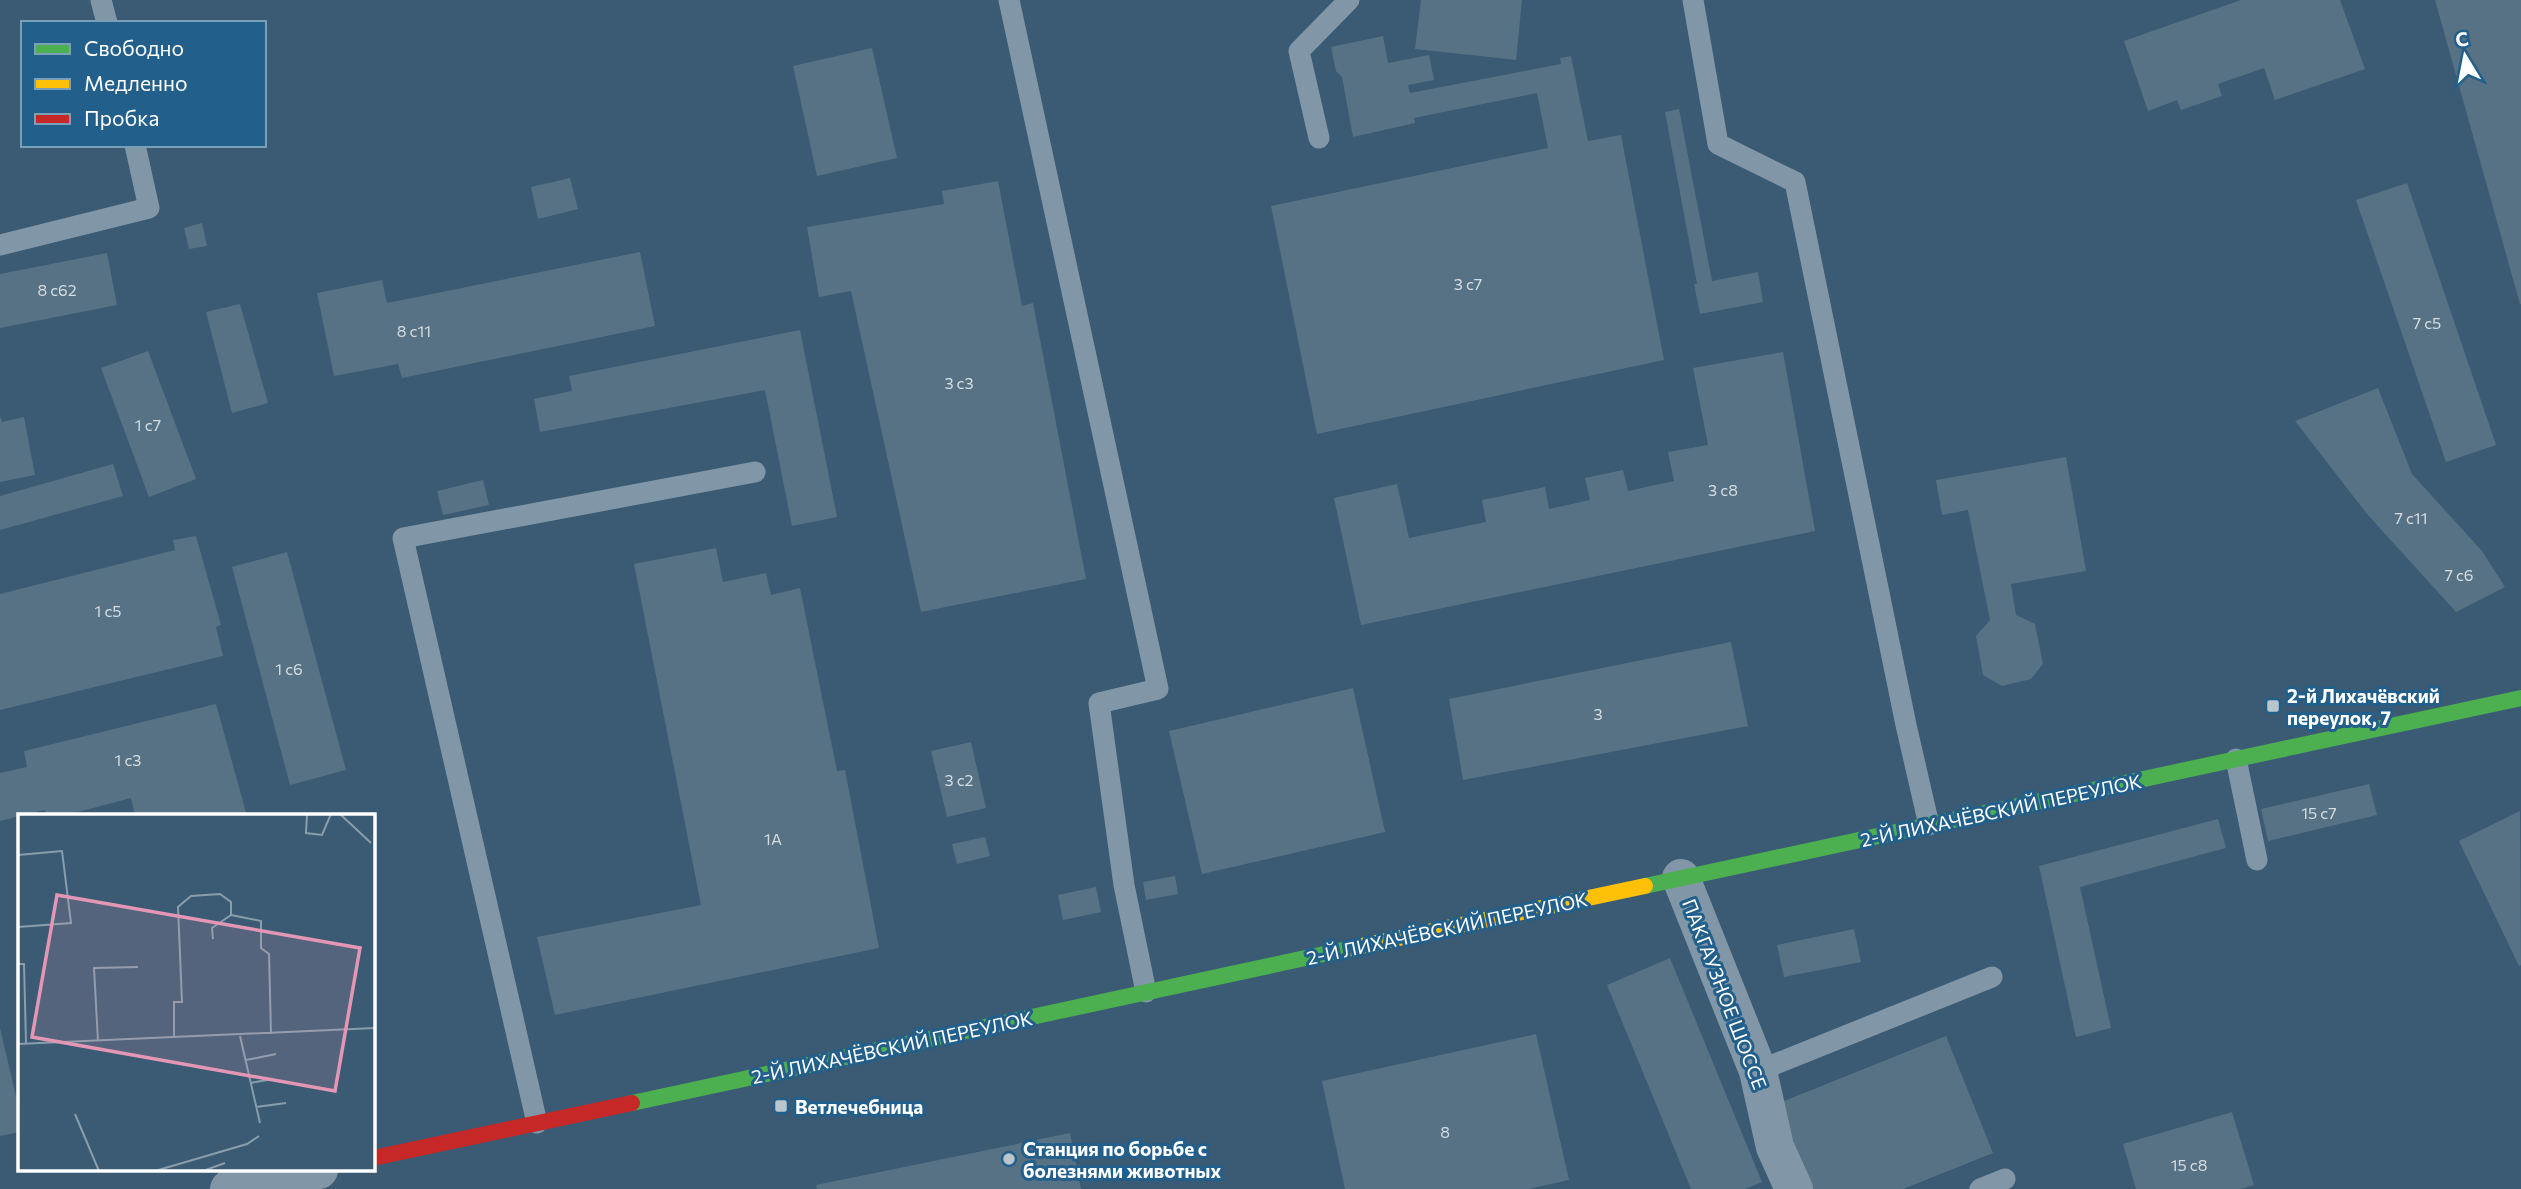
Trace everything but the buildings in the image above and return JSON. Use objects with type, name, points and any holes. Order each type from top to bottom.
[{"type":"street","name":"2-Й ЛИХАЧЁВСКИЙ ПЕРЕУЛОК","points":[[374,1158],[2521,698]]},
{"type":"street","name":"ПАКГАУЗНОЕ ШОССЕ","points":[[1681,878],[1758,1071],[1775,1147],[1794,1189]]},
{"type":"street","points":[[229,1189],[310,1172]]},
{"type":"lane","points":[[101,0],[106,21]]},
{"type":"lane","points":[[1009,0],[1158,689],[1099,703],[1124,885],[1146,992]]},
{"type":"lane","points":[[1319,138],[1299,51],[1349,0]]},
{"type":"lane","points":[[1693,0],[1718,144],[1795,182],[1906,725],[1929,825]]},
{"type":"lane","points":[[0,246],[149,208],[135,147]]},
{"type":"lane","points":[[537,1123],[403,538],[755,472]]},
{"type":"lane","points":[[2236,759],[2257,860]]},
{"type":"lane","points":[[1758,1071],[1992,977]]},
{"type":"lane","points":[[1980,1189],[2004,1179]]},
{"type":"traffic: fast","points":[[1645,886],[2521,698]]},
{"type":"traffic: fast","points":[[632,1103],[1352,948]]},
{"type":"traffic: slow","points":[[1352,948],[1645,886]]},
{"type":"traffic: jam","points":[[374,1158],[632,1103]]},
{"type":"place","name":"2-й Лихачёвский переулок, 7","points":[[2273,706]]},
{"type":"place","name":"Ветлечебница","points":[[781,1106]]},
{"type":"place","name":"Станция по борьбе с болезнями животных","points":[[1009,1159]]}]
